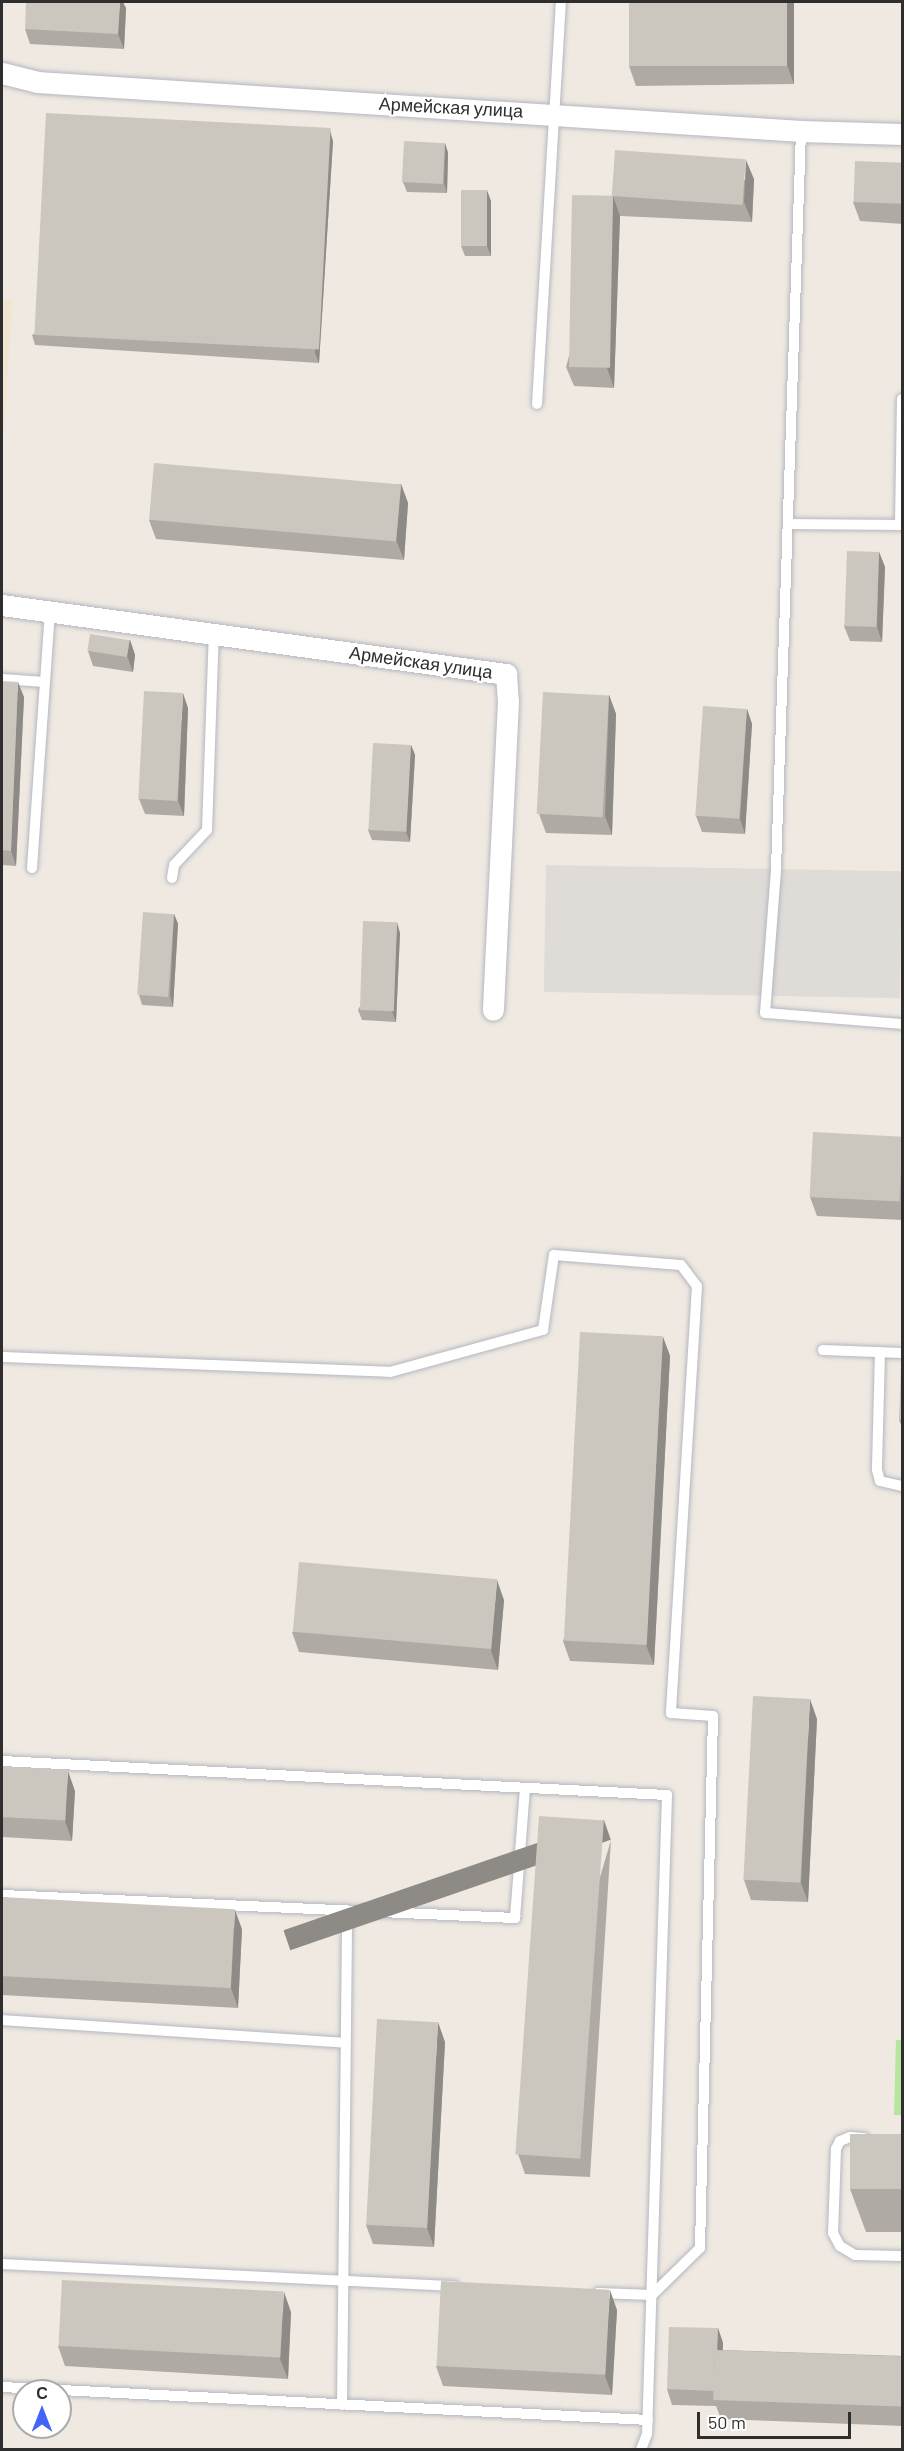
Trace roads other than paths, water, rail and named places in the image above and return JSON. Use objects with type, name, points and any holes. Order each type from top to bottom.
[{"type":"street","name":"Армейская улица","points":[[2,73],[37,82],[556,113],[801,131],[903,134]]},
{"type":"street","name":"Армейская улица","points":[[2,605],[506,674],[508,701],[493,1010]]},
{"type":"lane","points":[[537,405],[561,2]]},
{"type":"lane","points":[[801,131],[776,870],[765,1013],[903,1024]]},
{"type":"lane","points":[[788,524],[901,525],[903,399]]},
{"type":"lane","points":[[32,868],[50,612]]},
{"type":"lane","points":[[171,878],[174,865],[207,830],[214,634]]},
{"type":"lane","points":[[2,679],[45,682]]},
{"type":"lane","points":[[2,1357],[390,1372],[543,1330],[554,1255],[681,1265],[697,1286],[671,1713],[713,1716],[700,2248],[652,2295],[580,2292]]},
{"type":"lane","points":[[823,1350],[903,1353]]},
{"type":"lane","points":[[880,1352],[878,1470],[880,1481],[903,1485]]},
{"type":"lane","points":[[2,1761],[667,1795],[648,2420],[647,2434],[641,2450]]},
{"type":"lane","points":[[2,1895],[515,1918],[525,1788]]},
{"type":"lane","points":[[342,2405],[341,2280],[347,1911]]},
{"type":"lane","points":[[2,2020],[345,2043]]},
{"type":"lane","points":[[871,2138],[850,2138],[840,2141],[836,2150],[833,2233],[840,2246],[855,2255],[903,2256]]},
{"type":"lane","points":[[2,2264],[461,2286]]},
{"type":"lane","points":[[2,2387],[648,2420]]}]
